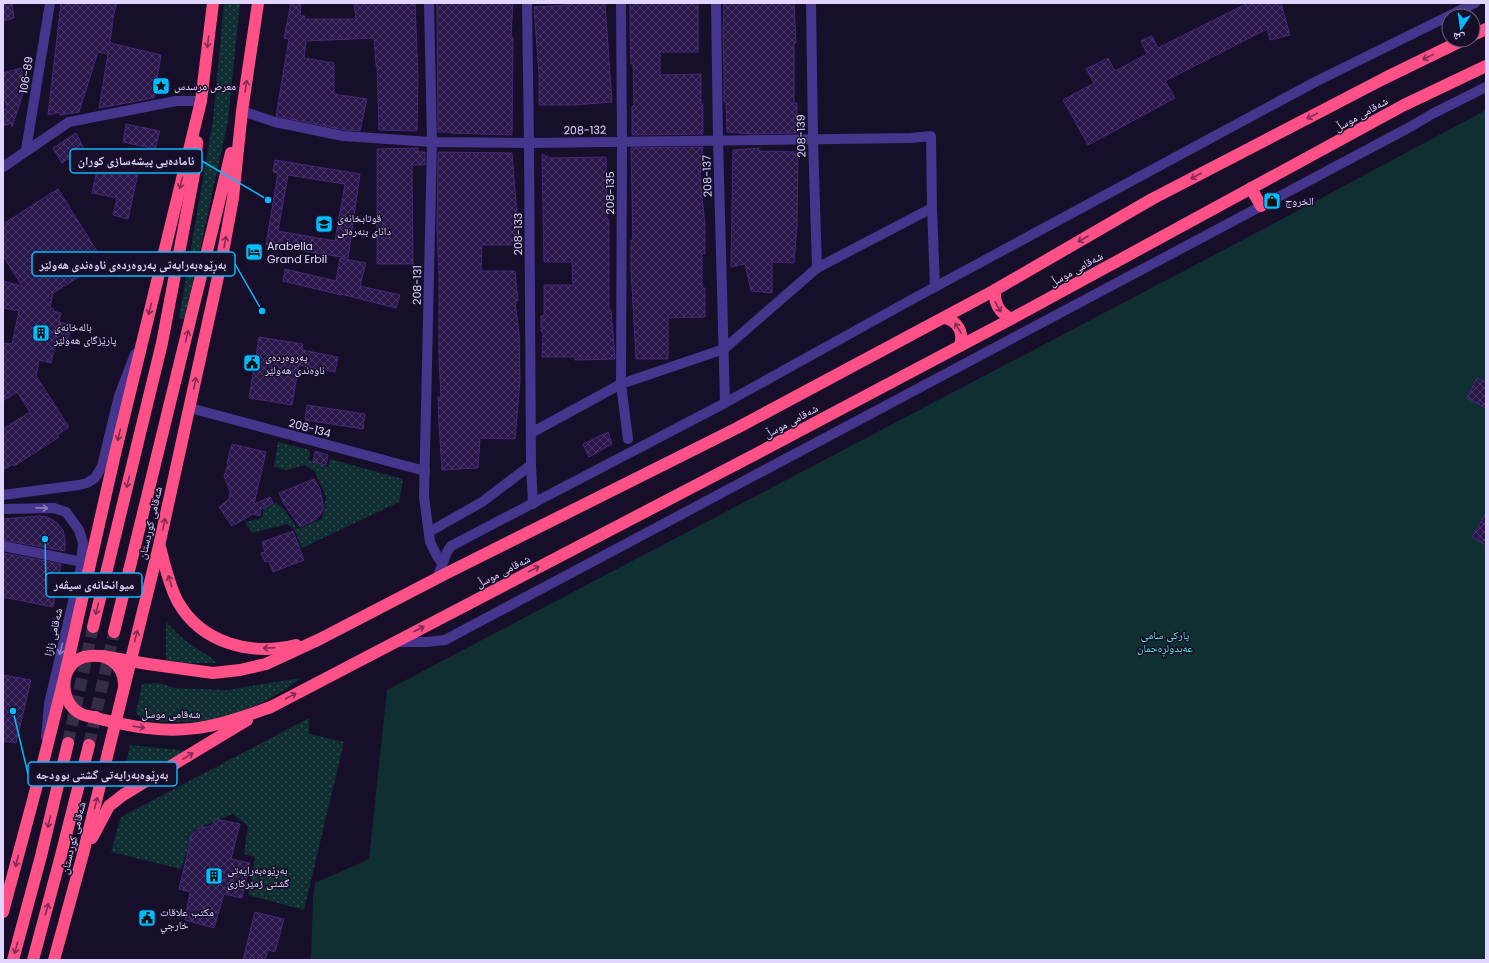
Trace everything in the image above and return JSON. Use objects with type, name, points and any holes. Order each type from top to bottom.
[{"type":"highway","points":[[92,628],[162,343],[195,169],[201,101],[213,3]]},
{"type":"highway","name":"شەقامی کوردستان","points":[[54,960],[83,854],[159,546],[221,264],[233,198],[242,111],[258,3]]},
{"type":"highway","name":"شەقامی موسڵ","points":[[102,656],[199,672],[228,672],[253,668],[266,664],[320,639],[436,578],[737,428],[995,290],[1152,199],[1385,78],[1447,48]]},
{"type":"highway","name":"شەقامی موسڵ","points":[[88,716],[144,728],[191,729],[232,720],[271,706],[754,456],[1011,319],[1404,105],[1486,66]]},
{"type":"highway","points":[[3,912],[64,679],[115,454],[201,101]]},
{"type":"highway","name":"شەقامی کوردستان","points":[[114,632],[242,111]]},
{"type":"highway","points":[[1251,188],[1260,206]]},
{"type":"highway","points":[[995,290],[995,302],[997,307],[1011,319]]},
{"type":"highway","points":[[944,318],[954,322],[961,330],[962,335],[960,346]]},
{"type":"highway","points":[[159,546],[178,603],[196,625],[208,634],[221,641],[234,645],[266,649],[284,648],[320,639]]},
{"type":"highway","points":[[120,702],[114,709],[106,714],[98,716],[88,716],[78,712],[68,701],[64,692],[64,679],[71,666],[78,660],[87,656],[102,656],[111,660],[121,670],[124,678],[124,685]]},
{"type":"highway","points":[[83,854],[109,806],[130,790],[271,706]]},
{"type":"highway","points":[[13,960],[41,856],[68,743]]},
{"type":"highway","name":"شەقامی کوردستان","points":[[33,960],[89,745]]},
{"type":"street","name":"106-89","points":[[26,150],[50,3]]},
{"type":"street","name":"208-131","points":[[429,3],[432,142],[424,497],[430,542],[436,556],[442,563]]},
{"type":"street","name":"208-133","points":[[527,3],[531,465],[533,504]]},
{"type":"street","name":"208-135","points":[[621,3],[622,142],[620,384],[628,439]]},
{"type":"street","name":"208-137","points":[[716,3],[725,403]]},
{"type":"street","name":"208-139","points":[[811,3],[817,268]]},
{"type":"street","points":[[436,578],[451,546],[725,403],[935,287],[1313,83],[1475,3]]},
{"type":"street","points":[[394,642],[427,642],[445,640],[1432,114],[1486,87]]},
{"type":"street","points":[[3,166],[69,122],[176,101],[201,101]]},
{"type":"street","name":"208-132","points":[[242,111],[275,122],[343,136],[432,142],[622,142],[911,138],[931,136],[932,208]]},
{"type":"street","points":[[531,433],[620,384],[724,349],[817,268],[932,208],[935,287]]},
{"type":"street","points":[[3,495],[79,485],[87,483],[95,478],[102,466],[119,396],[144,336]]},
{"type":"street","name":"208-134","points":[[190,408],[425,471]]},
{"type":"street","points":[[429,532],[482,502],[531,465]]},
{"type":"street","name":"شەقامی زازا","points":[[3,509],[54,508],[66,512],[79,530],[83,543],[82,562],[49,704],[46,726],[45,755]]},
{"type":"street","points":[[3,546],[82,562]]},
{"type":"green space","points":[[224,3],[240,3],[228,121],[185,319],[179,318],[213,120]]},
{"type":"green space","name":"پارکی سامی عەبدولڕەحمان","points":[[1486,110],[1486,960],[311,960],[313,898],[315,883],[369,859],[387,690],[1254,234]]},
{"type":"green space","points":[[278,442],[310,450],[309,460],[328,467],[330,459],[403,479],[399,502],[302,548],[294,529],[287,524],[252,533],[245,522],[262,518],[264,504],[270,502],[280,505],[298,529],[322,519],[326,497],[315,472],[305,465],[287,470],[274,467]]},
{"type":"green space","points":[[166,622],[182,638],[217,663],[187,663],[166,660]]},
{"type":"green space","points":[[301,678],[280,693],[255,706],[215,719],[188,722],[150,721],[142,720],[136,712],[142,684],[160,683],[174,688],[227,690]]},
{"type":"green space","points":[[309,718],[309,734],[344,742],[304,910],[248,895],[255,857],[244,854],[248,826],[233,814],[194,830],[181,869],[111,852],[121,817]]},
{"type":"green space","points":[[130,745],[188,751],[121,788]]},
{"type":"building","points":[[3,3],[12,3],[14,18],[3,21]]},
{"type":"building","points":[[61,3],[117,3],[114,13],[110,43],[161,55],[154,98],[99,108],[108,54],[98,52],[79,112],[60,115],[60,112],[48,115]]},
{"type":"building","points":[[291,3],[301,3],[300,16],[305,16],[304,19],[356,19],[354,3],[415,3],[418,77],[417,131],[379,130],[377,66],[374,38],[306,41],[304,58],[334,63],[334,94],[367,99],[360,131],[344,130],[276,116],[289,39],[284,38]]},
{"type":"building","points":[[437,3],[513,3],[511,37],[513,37],[512,135],[438,132]]},
{"type":"building","points":[[569,3],[605,3],[612,102],[574,105],[539,105],[539,75],[534,7],[569,5]]},
{"type":"building","points":[[630,3],[698,3],[698,52],[660,52],[660,75],[701,74],[703,134],[632,135],[632,106],[634,106],[633,64],[631,64]]},
{"type":"building","points":[[724,3],[794,3],[796,43],[794,43],[794,103],[797,103],[797,133],[753,134],[727,132],[726,102],[724,102]]},
{"type":"building","points":[[1248,3],[1281,3],[1290,35],[1270,40],[1267,29],[1165,81],[1175,98],[1088,145],[1063,100],[1094,83],[1086,69],[1108,58],[1115,71],[1147,54],[1141,41],[1152,36],[1158,48]]},
{"type":"building","points":[[21,68],[25,87],[12,127],[11,123],[3,126],[3,110],[7,108],[3,95],[3,73]]},
{"type":"building","points":[[126,124],[160,131],[155,149],[123,142]]},
{"type":"building","points":[[76,133],[84,149],[62,163],[53,148]]},
{"type":"building","points":[[703,147],[700,177],[705,225],[705,254],[702,254],[702,288],[705,288],[705,317],[668,318],[668,359],[636,359],[631,269],[631,240],[633,240],[631,148]]},
{"type":"building","points":[[418,148],[418,152],[425,152],[425,165],[412,165],[413,264],[377,264],[377,149]]},
{"type":"building","points":[[759,148],[759,151],[798,152],[797,226],[794,263],[772,262],[772,293],[751,291],[745,264],[731,267],[733,150]]},
{"type":"building","points":[[438,152],[512,153],[517,215],[516,245],[482,245],[481,271],[515,271],[518,301],[515,301],[519,334],[520,380],[515,439],[480,438],[478,468],[442,470],[438,397],[441,397],[437,229]]},
{"type":"building","points":[[542,154],[550,158],[606,157],[607,220],[609,220],[609,310],[611,310],[615,359],[575,360],[575,357],[542,357],[543,332],[541,331],[541,316],[544,316],[544,285],[573,285],[572,262],[544,262]]},
{"type":"building","points":[[275,160],[360,174],[348,258],[266,245],[278,173],[273,172]],"holes":[[[288,175],[345,184],[335,241],[278,231]]]},
{"type":"building","points":[[123,165],[139,169],[128,219],[113,215],[117,198],[92,193],[98,166],[122,172]]},
{"type":"building","name":"بالەخانەی پارێزگای هەولێر","points":[[58,189],[102,259],[91,266],[92,269],[53,293],[50,308],[54,309],[53,311],[61,313],[59,322],[71,325],[67,343],[56,341],[51,363],[39,360],[36,376],[69,427],[57,435],[59,437],[14,466],[13,464],[3,470],[3,429],[30,412],[17,392],[3,401],[3,343],[12,344],[19,311],[3,308],[3,281],[22,286],[3,256],[3,224]]},
{"type":"building","points":[[340,258],[366,263],[360,286],[400,295],[396,308],[283,281],[285,269],[336,281]]},
{"type":"building","points":[[259,337],[303,344],[302,350],[338,357],[335,372],[299,365],[292,405],[249,398]]},
{"type":"building","points":[[1477,378],[1486,383],[1486,408],[1467,398]]},
{"type":"building","points":[[307,405],[365,414],[363,429],[305,420]]},
{"type":"building","points":[[608,432],[612,444],[589,457],[583,444]]},
{"type":"building","points":[[232,444],[266,452],[254,504],[270,497],[273,503],[261,509],[260,516],[253,514],[232,526],[219,507],[230,498],[229,494],[231,494],[224,476],[228,465],[227,462]]},
{"type":"building","points":[[315,451],[328,455],[326,465],[313,462]]},
{"type":"building","points":[[314,479],[320,489],[323,510],[315,520],[300,527],[284,504],[279,493]]},
{"type":"building","points":[[1486,513],[1486,545],[1472,537]]},
{"type":"building","points":[[38,516],[48,517],[56,522],[63,530],[65,551],[3,540],[3,519]]},
{"type":"building","points":[[293,531],[304,560],[273,572],[269,561],[265,562],[261,553],[265,552],[262,542]]},
{"type":"building","points":[[3,553],[61,564],[53,607],[3,597]]},
{"type":"building","points":[[3,675],[31,680],[16,743],[3,741]]},
{"type":"building","name":"بەڕێوەبەرایەتی گشتی ژمێركاری","points":[[215,819],[240,824],[231,859],[250,863],[242,898],[224,894],[214,928],[185,920],[190,892],[179,889],[192,834],[199,828],[212,826]]},
{"type":"building","points":[[255,912],[284,919],[275,952],[268,950],[265,960],[243,960]]},
{"type":"tunnel","points":[[68,743],[93,627]]},
{"type":"tunnel","points":[[89,745],[114,632]]},
{"type":"place","name":"معرض مرسدس","points":[[161,86]]},
{"type":"place","name":"ئامادەیی پیشەسازی کوران","points":[[268,200]]},
{"type":"place","name":"الخروج","points":[[1272,201]]},
{"type":"place","name":"قوتابخانەی دانای بنەرەتی","points":[[324,224]]},
{"type":"place","name":"Arabella Grand Erbil","points":[[254,252]]},
{"type":"place","name":"بەڕێوەبەرایەتی پەروەردەی ناوەندی هەولێر","points":[[262,311]]},
{"type":"place","name":"بالەخانەی پارێزگای هەولێر","points":[[41,333]]},
{"type":"place","name":"پەروەردەی ناوەندی هەولێر","points":[[252,363]]},
{"type":"place","name":"میوانخانەی سیڤەر","points":[[45,539]]},
{"type":"place","name":"بەڕێوەبەرایەتی گشتی بوودجە","points":[[13,711]]},
{"type":"place","name":"بەڕێوەبەرایەتی گشتی ژمێركاری","points":[[214,876]]},
{"type":"place","name":"مكتب علاقات خارجي","points":[[147,918]]}]
